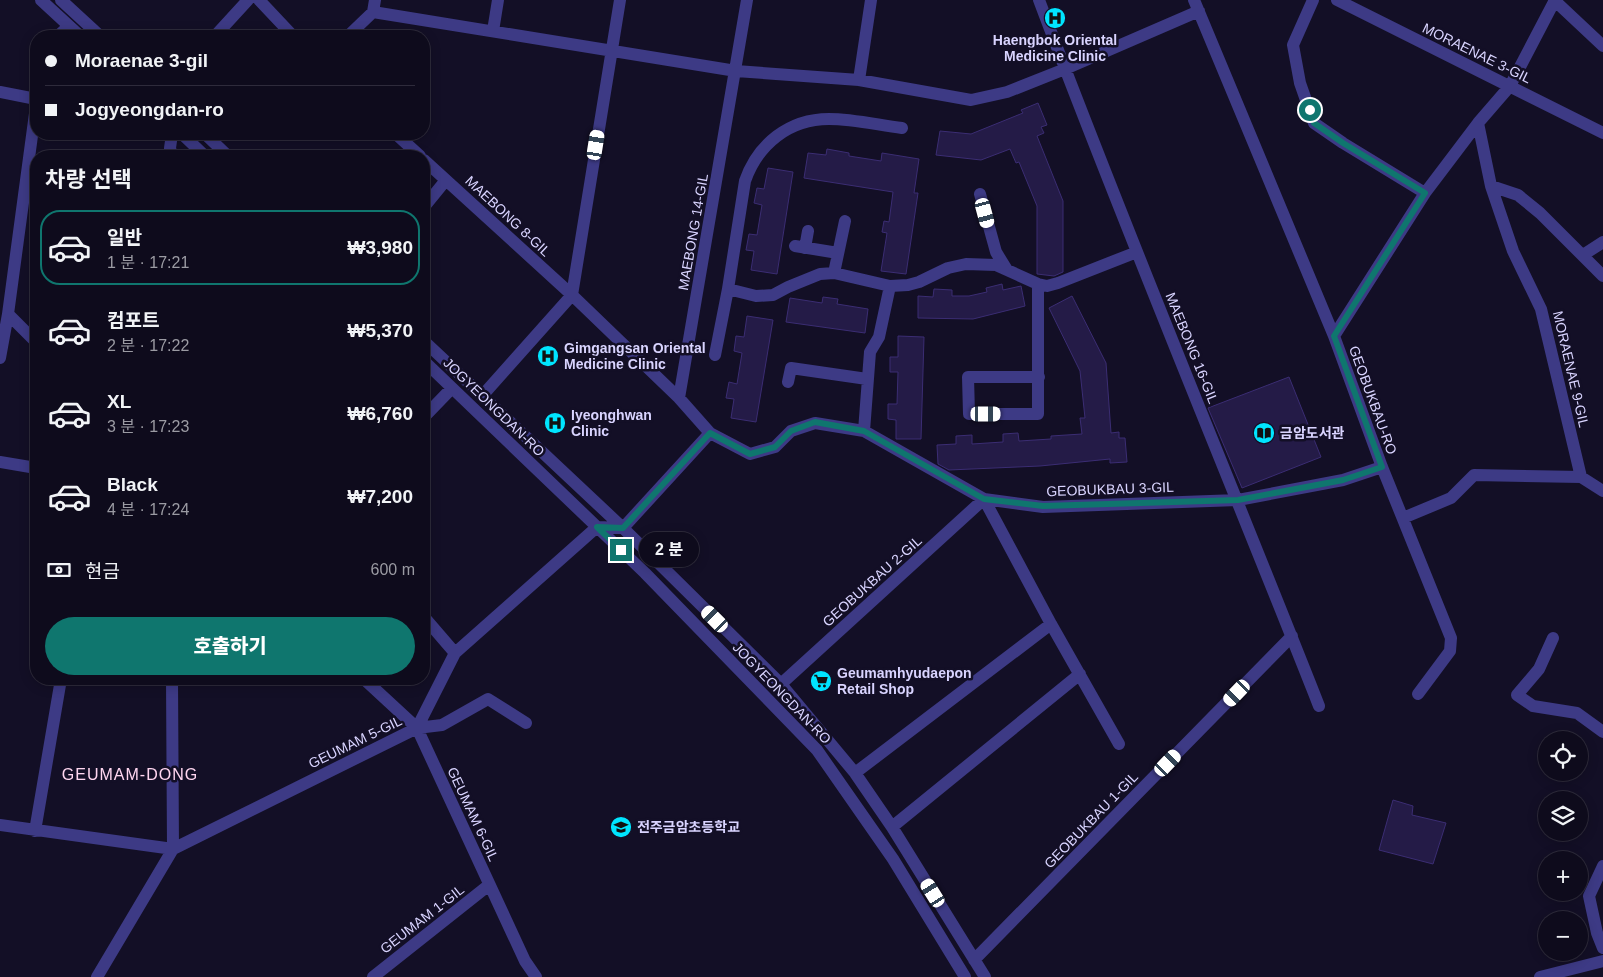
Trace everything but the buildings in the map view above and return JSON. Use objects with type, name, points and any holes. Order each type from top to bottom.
[{"type":"street","points":[[41,0],[73,30]]},
{"type":"street","points":[[61,0],[94,30]]},
{"type":"street","points":[[221,30],[248,0]]},
{"type":"street","points":[[259,0],[287,30]]},
{"type":"street","points":[[493,31],[498,0]]},
{"type":"street","points":[[482,396],[572,295],[620,0]]},
{"type":"street","name":"MAEBONG 14-GIL","points":[[679,398],[747,0]]},
{"type":"street","points":[[859,80],[871,0]]},
{"type":"street","name":"MAEBONG 16-GIL","points":[[1039,0],[1137,252],[1320,706]]},
{"type":"street","points":[[1313,0],[1293,45],[1300,83],[1314,123],[1425,193]]},
{"type":"street","name":"MORAENAE 3-GIL","points":[[1337,0],[1603,133]]},
{"type":"street","points":[[1334,336],[1425,193],[1478,123],[1510,86],[1554,0],[1603,46]]},
{"type":"street","points":[[353,30],[374,6],[493,31],[736,71],[859,80],[971,100],[1007,92],[1065,69],[1197,6]]},
{"type":"street","name":"GEOBUKBAU-RO","points":[[1197,6],[1334,336],[1382,467],[1451,638],[1450,651],[1418,694]]},
{"type":"street","points":[[65,30],[69,26]]},
{"type":"street","points":[[0,92],[30,98]]},
{"type":"street","points":[[715,355],[728,290],[745,181],[750,166],[760,152],[774,138],[790,128],[808,121],[829,119],[902,128]]},
{"type":"street","name":"MORAENAE 9-GIL","points":[[1478,123],[1491,186],[1513,251],[1541,309],[1581,478]]},
{"type":"street","points":[[0,358],[8,314],[6,275],[30,140]]},
{"type":"street","points":[[188,140],[199,150]]},
{"type":"street","points":[[211,140],[222,150]]},
{"type":"street","points":[[403,140],[413,150]]},
{"type":"street","name":"MAEBONG 8-GIL","points":[[430,165],[572,295],[679,398],[710,433]]},
{"type":"street","points":[[430,200],[446,180]]},
{"type":"street","points":[[1491,186],[1518,195],[1540,213],[1603,276]]},
{"type":"street","points":[[980,194],[996,252],[1007,270]]},
{"type":"street","points":[[834,273],[845,221]]},
{"type":"street","points":[[808,232],[800,247],[838,253]]},
{"type":"street","points":[[1583,255],[1603,242]]},
{"type":"street","points":[[728,290],[756,296],[773,295],[820,274],[834,273],[890,286],[913,284],[948,268],[966,264],[996,265],[1038,284],[1047,286],[1137,252]]},
{"type":"street","points":[[1038,284],[1039,377],[1038,414],[968,414],[968,377],[1039,377]]},
{"type":"street","points":[[864,431],[870,352],[881,330],[890,286]]},
{"type":"street","points":[[8,314],[30,336]]},
{"type":"street","name":"JOGYEONGDAN-RO","points":[[430,348],[623,528],[781,684],[855,773],[892,827],[985,977]]},
{"type":"street","name":"JOGYEONGDAN-RO","points":[[430,367],[645,573],[817,750],[894,859],[966,977]]},
{"type":"street","points":[[788,382],[791,368],[868,379]]},
{"type":"street","points":[[430,411],[452,388]]},
{"type":"street","name":"GEOBUKBAU 3-GIL","points":[[710,433],[750,454],[775,447],[791,431],[815,422],[864,431],[984,499],[1043,506],[1238,500],[1343,480],[1382,467]]},
{"type":"street","points":[[597,527],[623,528],[710,433]]},
{"type":"street","points":[[0,462],[30,467]]},
{"type":"street","points":[[1403,518],[1451,498],[1474,475],[1581,478],[1603,491]]},
{"type":"street","points":[[984,499],[1051,624],[1119,744]]},
{"type":"street","name":"GEOBUKBAU 2-GIL","points":[[781,684],[984,499]]},
{"type":"street","name":"GEUMAM 5-GIL","points":[[173,848],[417,728],[456,653],[597,527]]},
{"type":"street","points":[[430,624],[456,653]]},
{"type":"street","points":[[855,773],[1051,624]]},
{"type":"street","name":"GEOBUKBAU 1-GIL","points":[[974,960],[1292,636]]},
{"type":"street","points":[[1553,638],[1539,669],[1517,694],[1533,706],[1577,713],[1603,732]]},
{"type":"street","points":[[892,827],[1080,674]]},
{"type":"street","points":[[35,831],[60,685]]},
{"type":"street","points":[[97,977],[173,848],[172,685]]},
{"type":"street","name":"GEUMAM 6-GIL","points":[[370,685],[417,728],[525,961],[536,977]]},
{"type":"street","points":[[417,728],[442,725],[488,699],[526,724]]},
{"type":"street","points":[[0,825],[173,848]]},
{"type":"street","points":[[1603,866],[1589,896],[1597,933],[1603,948]]},
{"type":"street","name":"GEUMAM 1-GIL","points":[[373,977],[489,885]]},
{"type":"street","points":[[1540,977],[1603,961]]},
{"type":"place","name":"Haengbok Oriental Medicine Clinic","points":[[1055,18]]},
{"type":"place","name":"Gimgangsan Oriental Medicine Clinic","points":[[548,356]]},
{"type":"place","name":"Iyeonghwan Clinic","points":[[555,423]]},
{"type":"place","name":"금암도서관","points":[[1264,433]]},
{"type":"place","name":"Geumamhyudaepon Retail Shop","points":[[821,681]]},
{"type":"place","name":"전주금암초등학교","points":[[621,827]]},
{"type":"district","name":"GEUMAM-DONG","points":[[130,774]]},
{"type":"route","points":[[621,550],[597,527],[623,528],[710,433],[750,454],[775,447],[791,431],[815,422],[864,431],[984,499],[1043,506],[1238,500],[1343,480],[1382,467],[1334,336],[1425,193],[1314,123],[1310,110]]}]
